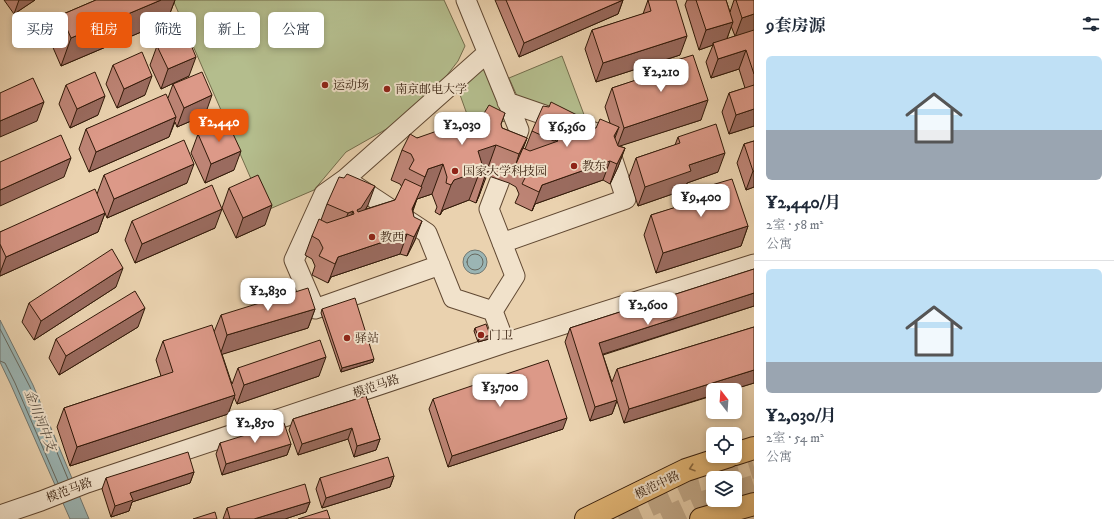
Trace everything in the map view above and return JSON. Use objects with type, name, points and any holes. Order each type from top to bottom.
[{"type":"main road","points":[[742,452],[754,448]]},
{"type":"main road","name":"模范中路","points":[[586,519],[686,470],[708,463]]},
{"type":"main road","points":[[701,519],[754,504]]},
{"type":"street","points":[[466,0],[519,130],[489,209],[515,276],[494,311],[505,343]]},
{"type":"street","points":[[440,265],[315,309],[294,260],[324,194],[345,179],[487,53]]},
{"type":"street","points":[[502,243],[626,199],[605,136],[507,102]]},
{"type":"street","points":[[345,179],[427,233],[453,298],[494,311]]},
{"type":"street","name":"模范马路","points":[[0,515],[87,483],[505,343],[754,264]]},
{"type":"green space","name":"运动场","points":[[173,0],[444,0],[465,46],[458,61],[420,110],[346,152],[314,190],[265,211],[194,48],[196,48],[196,12],[178,12]]},
{"type":"green space","points":[[562,56],[586,120],[517,96],[509,78]]},
{"type":"green space","points":[[485,66],[508,120],[473,131],[459,92]]},
{"type":"water","points":[[475,250],[484,253],[487,262],[484,271],[475,274],[466,271],[463,262],[466,253]]},
{"type":"water","name":"金川河中支","points":[[0,320],[33,385],[89,519],[70,519],[0,362]]},
{"type":"building","points":[[96,0],[161,0],[132,12],[76,12],[76,36],[71,38],[68,31],[68,12]]},
{"type":"building","points":[[506,0],[623,0],[524,43]]},
{"type":"building","points":[[648,0],[676,0],[687,36],[603,63],[592,30],[651,11]]},
{"type":"building","points":[[696,0],[726,0],[733,22],[706,30]]},
{"type":"building","points":[[736,0],[754,0],[754,14],[742,18]]},
{"type":"building","points":[[754,30],[754,74],[746,50],[718,59],[713,43]]},
{"type":"building","points":[[158,48],[192,48],[196,57],[168,69]]},
{"type":"building","points":[[142,52],[152,76],[124,89],[113,65]]},
{"type":"building","points":[[693,55],[708,100],[624,128],[612,88],[663,71],[661,65]]},
{"type":"building","points":[[95,72],[105,96],[77,109],[66,85]]},
{"type":"building","points":[[202,72],[212,95],[184,108],[173,84]]},
{"type":"building","points":[[33,78],[44,102],[0,121],[0,93]]},
{"type":"building","points":[[754,85],[754,109],[736,115],[729,93]]},
{"type":"building","points":[[166,94],[176,117],[96,152],[86,129]]},
{"type":"building","points":[[551,102],[577,115],[566,137],[561,139],[562,140],[596,128],[600,119],[619,127],[614,136],[618,146],[625,148],[617,164],[610,161],[542,185],[539,192],[522,184],[526,176],[523,168],[516,164],[523,148],[530,151],[558,141],[554,141],[532,131],[543,106],[549,107]]},
{"type":"building","points":[[489,105],[505,113],[501,124],[502,128],[527,138],[519,154],[496,145],[478,151],[482,164],[490,167],[486,173],[480,171],[454,180],[451,185],[446,183],[447,177],[443,164],[428,169],[425,177],[409,169],[414,160],[411,154],[402,150],[410,134],[417,138],[483,115]]},
{"type":"building","points":[[227,121],[241,151],[211,164],[198,134]]},
{"type":"building","points":[[716,124],[725,153],[689,165],[691,171],[645,187],[636,158],[680,143],[678,137]]},
{"type":"building","points":[[61,135],[71,158],[0,190],[0,162]]},
{"type":"building","points":[[184,140],[194,164],[114,199],[104,175]]},
{"type":"building","points":[[754,141],[754,171],[753,171],[744,144]]},
{"type":"building","points":[[347,174],[375,186],[361,208],[357,210],[358,212],[395,200],[405,179],[422,187],[412,209],[414,217],[422,221],[414,237],[407,234],[338,257],[335,264],[319,256],[323,248],[319,240],[312,236],[319,219],[327,223],[354,214],[353,211],[348,213],[327,204],[339,177],[344,178]]},
{"type":"building","points":[[258,175],[272,205],[243,218],[229,188]]},
{"type":"building","points":[[732,179],[748,226],[663,253],[651,215],[708,197],[705,187]]},
{"type":"building","points":[[212,185],[222,209],[142,244],[132,221]]},
{"type":"building","points":[[95,189],[105,213],[6,257],[0,244],[0,232]]},
{"type":"building","points":[[112,249],[123,268],[41,321],[29,303]]},
{"type":"building","points":[[754,269],[754,293],[599,343],[617,400],[595,407],[570,328]]},
{"type":"building","points":[[308,288],[315,309],[227,335],[221,315]]},
{"type":"building","points":[[135,291],[145,308],[66,356],[56,339]]},
{"type":"building","name":"驿站","points":[[355,298],[374,359],[342,368],[322,309]]},
{"type":"building","points":[[486,324],[490,335],[479,339],[475,328]]},
{"type":"building","points":[[212,325],[235,395],[77,447],[64,408],[173,372],[163,341]]},
{"type":"building","points":[[754,327],[754,370],[712,383],[706,383],[706,385],[629,409],[617,369]]},
{"type":"building","points":[[320,340],[326,357],[244,385],[238,368]]},
{"type":"building","points":[[548,360],[567,418],[452,456],[433,399]]},
{"type":"building","points":[[366,396],[380,439],[357,446],[352,428],[302,444],[293,419]]},
{"type":"building","points":[[284,423],[291,444],[226,464],[220,443]]},
{"type":"building","points":[[188,452],[194,472],[130,493],[133,500],[115,506],[106,478]]},
{"type":"building","points":[[388,457],[394,476],[326,498],[320,478]]},
{"type":"building","points":[[305,484],[310,502],[254,519],[230,519],[227,508]]},
{"type":"building","points":[[327,510],[330,519],[298,519]]},
{"type":"building","points":[[215,512],[217,519],[193,519]]},
{"type":"tunnel","points":[[741,471],[754,467]]},
{"type":"tunnel","points":[[619,519],[706,482]]},
{"type":"tunnel","points":[[742,490],[754,486]]},
{"type":"tunnel","points":[[663,519],[706,501]]},
{"type":"place","name":"运动场","points":[[325,85]]},
{"type":"place","name":"南京邮电大学","points":[[387,89]]},
{"type":"place","name":"教东","points":[[574,166]]},
{"type":"place","name":"国家大学科技园","points":[[455,171]]},
{"type":"place","name":"教西","points":[[372,237]]},
{"type":"place","name":"门卫","points":[[481,335]]},
{"type":"place","name":"驿站","points":[[347,338]]}]
